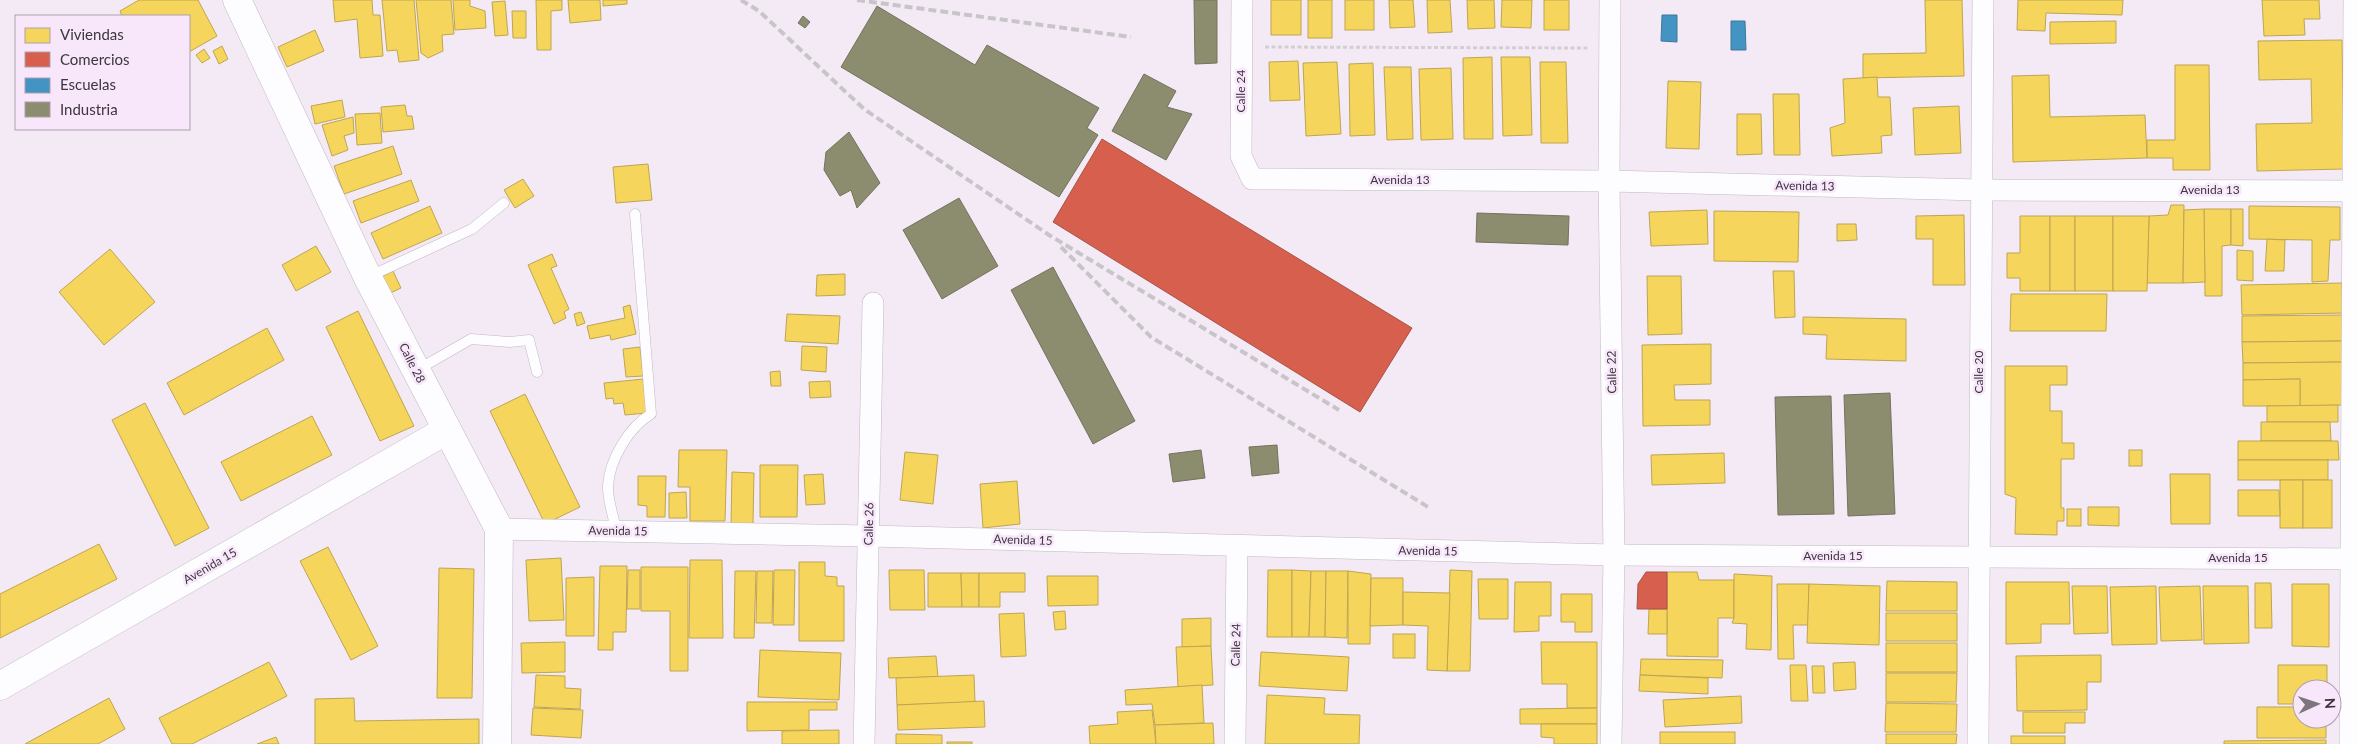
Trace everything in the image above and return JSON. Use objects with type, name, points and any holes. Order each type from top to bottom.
[{"type":"street","name":"Calle 28","points":[[236,0],[249,12],[368,278],[500,529],[497,744]]},
{"type":"street","name":"Calle 24","points":[[1242,0],[1241,156],[1252,179]]},
{"type":"street","name":"Calle 22","points":[[1610,0],[1609,181],[1614,555],[1611,744]]},
{"type":"street","name":"Calle 20","points":[[1978,744],[1980,190],[1983,0]]},
{"type":"street","points":[[2350,744],[2354,559],[2354,0]]},
{"type":"street","name":"Avenida 13","points":[[1252,179],[1609,181],[1980,190],[2355,191]]},
{"type":"street","name":"Calle 26","points":[[864,744],[874,303]]},
{"type":"street","name":"Avenida 15","points":[[0,686],[447,430]]},
{"type":"street","name":"Avenida 15","points":[[500,529],[868,536],[1614,555],[2354,559]]},
{"type":"street","name":"Calle 24","points":[[1235,744],[1237,546]]},
{"type":"lane","points":[[368,278],[472,229],[504,203]]},
{"type":"lane","points":[[616,531],[608,485],[618,448],[641,419],[651,414],[635,214]]},
{"type":"lane","points":[[416,371],[471,339],[510,342],[529,340],[537,372]]},
{"type":"path","points":[[1241,47],[1609,48]]},
{"type":"building: Viviendas","points":[[139,0],[198,0],[217,36],[190,51],[190,15],[122,15],[120,11]]},
{"type":"building: Viviendas","points":[[333,0],[372,0],[373,15],[380,15],[383,56],[360,58],[357,19],[335,22]]},
{"type":"building: Viviendas","points":[[382,0],[414,0],[419,60],[399,62],[397,50],[387,51]]},
{"type":"building: Viviendas","points":[[416,0],[451,0],[454,34],[442,35],[443,51],[428,58],[421,53]]},
{"type":"building: Viviendas","points":[[453,0],[470,0],[470,6],[485,11],[486,28],[455,30]]},
{"type":"building: Viviendas","points":[[536,0],[562,0],[562,10],[551,11],[551,50],[537,50]]},
{"type":"building: Viviendas","points":[[568,0],[600,0],[601,20],[570,23]]},
{"type":"building: Viviendas","points":[[603,0],[627,0],[627,4],[603,6]]},
{"type":"building: Viviendas","points":[[1271,0],[1301,0],[1301,35],[1271,35]]},
{"type":"building: Viviendas","points":[[1308,0],[1332,0],[1332,38],[1308,38]]},
{"type":"building: Viviendas","points":[[1345,0],[1374,0],[1374,30],[1345,30]]},
{"type":"building: Viviendas","points":[[1389,0],[1413,0],[1415,27],[1390,28]]},
{"type":"building: Viviendas","points":[[1427,0],[1450,0],[1452,32],[1428,33]]},
{"type":"building: Viviendas","points":[[1467,0],[1494,0],[1495,28],[1468,29]]},
{"type":"building: Viviendas","points":[[1502,0],[1532,0],[1531,28],[1501,27]]},
{"type":"building: Viviendas","points":[[1544,0],[1569,0],[1569,30],[1544,30]]},
{"type":"building: Viviendas","points":[[1925,0],[1962,0],[1964,76],[1863,78],[1863,54],[1926,53]]},
{"type":"building: Viviendas","points":[[2018,0],[2123,0],[2122,15],[2046,13],[2045,31],[2017,30]]},
{"type":"building: Viviendas","points":[[2262,0],[2319,0],[2320,19],[2304,19],[2305,35],[2264,36]]},
{"type":"building: Viviendas","points":[[505,1],[508,35],[495,36],[492,2]]},
{"type":"building: Viviendas","points":[[512,11],[526,11],[526,38],[513,38]]},
{"type":"building: Viviendas","points":[[2116,21],[2116,43],[2050,44],[2050,22]]},
{"type":"building: Viviendas","points":[[315,30],[324,51],[287,67],[278,47]]},
{"type":"building: Viviendas","points":[[2342,40],[2344,169],[2257,171],[2256,124],[2312,123],[2311,79],[2259,80],[2258,41]]},
{"type":"building: Viviendas","points":[[222,46],[228,59],[219,64],[213,51]]},
{"type":"building: Viviendas","points":[[204,49],[210,58],[202,63],[196,55]]},
{"type":"building: Viviendas","points":[[1492,57],[1493,139],[1464,139],[1463,58]]},
{"type":"building: Viviendas","points":[[1501,57],[1530,57],[1532,135],[1503,136]]},
{"type":"building: Viviendas","points":[[1298,61],[1300,100],[1270,101],[1269,62]]},
{"type":"building: Viviendas","points":[[1337,62],[1341,134],[1306,136],[1303,63]]},
{"type":"building: Viviendas","points":[[1540,62],[1566,62],[1568,143],[1541,143]]},
{"type":"building: Viviendas","points":[[1373,63],[1375,135],[1350,136],[1349,64]]},
{"type":"building: Viviendas","points":[[2175,65],[2209,65],[2210,170],[2173,170],[2173,158],[2147,158],[2147,140],[2175,140]]},
{"type":"building: Viviendas","points":[[1384,67],[1411,67],[1413,139],[1387,140]]},
{"type":"building: Viviendas","points":[[1451,68],[1453,139],[1421,140],[1419,69]]},
{"type":"building: Viviendas","points":[[2049,75],[2050,117],[2145,115],[2147,158],[2013,162],[2012,76]]},
{"type":"building: Viviendas","points":[[1877,77],[1878,97],[1890,97],[1892,135],[1881,136],[1882,153],[1832,156],[1830,128],[1845,123],[1843,79]]},
{"type":"building: Viviendas","points":[[1668,81],[1701,82],[1699,149],[1666,148]]},
{"type":"building: Viviendas","points":[[1773,94],[1799,94],[1800,155],[1774,155]]},
{"type":"building: Viviendas","points":[[342,100],[345,117],[315,124],[311,106]]},
{"type":"building: Viviendas","points":[[405,105],[407,116],[412,116],[414,129],[383,132],[381,107]]},
{"type":"building: Viviendas","points":[[1959,106],[1961,153],[1915,155],[1913,108]]},
{"type":"building: Viviendas","points":[[380,113],[382,143],[357,145],[355,114]]},
{"type":"building: Viviendas","points":[[1737,114],[1761,114],[1762,154],[1737,155]]},
{"type":"building: Viviendas","points":[[353,117],[354,133],[344,136],[348,150],[332,156],[322,125]]},
{"type":"building: Viviendas","points":[[393,146],[402,174],[344,194],[334,166]]},
{"type":"building: Viviendas","points":[[648,164],[652,200],[616,203],[613,167]]},
{"type":"building: Viviendas","points":[[523,179],[534,196],[515,208],[504,190]]},
{"type":"building: Viviendas","points":[[411,180],[419,201],[361,223],[353,201]]},
{"type":"building: Viviendas","points":[[2171,205],[2184,205],[2183,283],[2147,283],[2149,216],[2168,215]]},
{"type":"building: Viviendas","points":[[430,206],[442,233],[383,259],[371,233]]},
{"type":"building: Viviendas","points":[[2249,206],[2340,207],[2340,240],[2330,240],[2328,281],[2312,282],[2312,240],[2249,239]]},
{"type":"building: Viviendas","points":[[2204,209],[2231,209],[2231,245],[2222,246],[2222,296],[2205,296]]},
{"type":"building: Viviendas","points":[[2204,209],[2205,282],[2183,283],[2184,210]]},
{"type":"building: Viviendas","points":[[2231,209],[2243,209],[2243,246],[2231,245]]},
{"type":"building: Viviendas","points":[[1707,210],[1708,244],[1651,246],[1649,212]]},
{"type":"building: Viviendas","points":[[1714,211],[1799,212],[1798,262],[1714,261]]},
{"type":"building: Viviendas","points":[[1964,215],[1965,285],[1933,285],[1933,239],[1916,239],[1916,216]]},
{"type":"building: Viviendas","points":[[2020,216],[2050,216],[2050,291],[2020,291],[2020,278],[2007,278],[2007,253],[2020,253]]},
{"type":"building: Viviendas","points":[[2050,216],[2075,216],[2075,291],[2050,291]]},
{"type":"building: Viviendas","points":[[2075,216],[2113,216],[2113,291],[2075,291]]},
{"type":"building: Viviendas","points":[[2113,216],[2149,216],[2147,291],[2113,291]]},
{"type":"building: Viviendas","points":[[1837,224],[1856,224],[1857,240],[1837,241]]},
{"type":"building: Viviendas","points":[[2267,239],[2285,240],[2284,271],[2265,271]]},
{"type":"building: Viviendas","points":[[316,246],[331,272],[296,291],[282,265]]},
{"type":"building: Viviendas","points":[[110,249],[155,302],[104,345],[59,292]]},
{"type":"building: Viviendas","points":[[2237,250],[2253,251],[2253,281],[2237,280]]},
{"type":"building: Viviendas","points":[[552,254],[557,266],[551,268],[569,309],[564,312],[566,318],[554,324],[528,265]]},
{"type":"building: Viviendas","points":[[393,271],[401,288],[386,295],[379,278]]},
{"type":"building: Viviendas","points":[[1773,271],[1794,271],[1795,317],[1775,318]]},
{"type":"building: Viviendas","points":[[845,274],[845,295],[816,296],[817,275]]},
{"type":"building: Viviendas","points":[[1647,276],[1681,276],[1682,334],[1648,335]]},
{"type":"building: Viviendas","points":[[2342,283],[2343,313],[2242,315],[2241,285]]},
{"type":"building: Viviendas","points":[[2011,294],[2107,294],[2106,331],[2010,331]]},
{"type":"building: Viviendas","points":[[630,305],[636,334],[611,340],[610,335],[590,339],[587,326],[625,318],[623,307]]},
{"type":"building: Viviendas","points":[[358,311],[414,426],[380,441],[326,327]]},
{"type":"building: Viviendas","points":[[581,312],[585,323],[577,326],[574,314]]},
{"type":"building: Viviendas","points":[[787,314],[840,316],[838,344],[785,341]]},
{"type":"building: Viviendas","points":[[2343,315],[2343,341],[2242,342],[2242,316]]},
{"type":"building: Viviendas","points":[[1803,317],[1906,319],[1906,361],[1826,359],[1827,335],[1803,334]]},
{"type":"building: Viviendas","points":[[267,328],[284,360],[184,415],[167,383]]},
{"type":"building: Viviendas","points":[[2343,341],[2344,362],[2243,363],[2242,342]]},
{"type":"building: Viviendas","points":[[1711,344],[1711,384],[1674,385],[1675,400],[1710,400],[1710,425],[1643,426],[1642,345]]},
{"type":"building: Viviendas","points":[[802,346],[827,347],[826,372],[801,370]]},
{"type":"building: Viviendas","points":[[640,347],[643,376],[626,377],[623,349]]},
{"type":"building: Viviendas","points":[[2344,362],[2344,405],[2300,406],[2300,379],[2243,380],[2243,363]]},
{"type":"building: Viviendas","points":[[2005,366],[2067,366],[2067,385],[2050,385],[2050,411],[2062,411],[2062,443],[2074,443],[2074,459],[2061,459],[2061,508],[2064,508],[2064,521],[2057,521],[2057,535],[2015,534],[2016,498],[2005,494]]},
{"type":"building: Viviendas","points":[[780,371],[781,386],[771,386],[770,372]]},
{"type":"building: Viviendas","points":[[643,379],[647,413],[625,415],[623,403],[614,404],[613,398],[606,399],[604,383]]},
{"type":"building: Viviendas","points":[[2300,379],[2300,406],[2243,406],[2243,380]]},
{"type":"building: Viviendas","points":[[830,381],[831,397],[810,398],[809,382]]},
{"type":"building: Viviendas","points":[[525,394],[580,507],[545,524],[490,411]]},
{"type":"building: Viviendas","points":[[145,403],[209,528],[175,546],[112,420]]},
{"type":"building: Viviendas","points":[[2338,405],[2338,422],[2267,422],[2267,406]]},
{"type":"building: Viviendas","points":[[312,416],[332,455],[241,501],[221,462]]},
{"type":"building: Viviendas","points":[[2261,422],[2330,422],[2331,441],[2261,441]]},
{"type":"building: Viviendas","points":[[2238,441],[2338,441],[2339,460],[2238,460]]},
{"type":"building: Viviendas","points":[[679,450],[727,450],[725,521],[690,521],[690,487],[678,487]]},
{"type":"building: Viviendas","points":[[2129,450],[2142,450],[2142,466],[2129,466]]},
{"type":"building: Viviendas","points":[[905,452],[938,455],[933,504],[900,500]]},
{"type":"building: Viviendas","points":[[1724,453],[1725,483],[1652,485],[1651,455]]},
{"type":"building: Viviendas","points":[[2238,460],[2328,460],[2328,480],[2238,480]]},
{"type":"building: Viviendas","points":[[760,465],[798,465],[797,517],[760,517]]},
{"type":"building: Viviendas","points":[[732,472],[754,473],[753,524],[731,524]]},
{"type":"building: Viviendas","points":[[823,474],[825,504],[806,505],[804,475]]},
{"type":"building: Viviendas","points":[[2170,474],[2210,474],[2210,524],[2171,524]]},
{"type":"building: Viviendas","points":[[638,476],[666,476],[665,517],[647,517],[647,506],[638,505]]},
{"type":"building: Viviendas","points":[[2280,480],[2303,480],[2303,528],[2280,528]]},
{"type":"building: Viviendas","points":[[2303,480],[2332,480],[2332,528],[2303,528]]},
{"type":"building: Viviendas","points":[[1017,481],[1020,524],[983,528],[980,484]]},
{"type":"building: Viviendas","points":[[2238,490],[2279,490],[2280,516],[2238,516]]},
{"type":"building: Viviendas","points":[[686,492],[687,518],[669,518],[669,493]]},
{"type":"building: Viviendas","points":[[2088,507],[2119,507],[2119,526],[2088,525]]},
{"type":"building: Viviendas","points":[[2067,509],[2081,509],[2081,526],[2067,526]]},
{"type":"building: Viviendas","points":[[99,544],[117,579],[0,638],[0,594]]},
{"type":"building: Viviendas","points":[[328,547],[378,646],[351,660],[300,561]]},
{"type":"building: Viviendas","points":[[561,558],[564,620],[529,621],[526,560]]},
{"type":"building: Viviendas","points":[[690,560],[722,560],[723,638],[689,638]]},
{"type":"building: Viviendas","points":[[799,562],[825,562],[825,576],[837,577],[837,586],[844,586],[844,641],[799,641]]},
{"type":"building: Viviendas","points":[[600,566],[627,566],[626,632],[613,632],[613,650],[598,650]]},
{"type":"building: Viviendas","points":[[641,567],[688,567],[688,671],[670,671],[670,611],[641,611]]},
{"type":"building: Viviendas","points":[[439,568],[474,569],[472,698],[437,698]]},
{"type":"building: Viviendas","points":[[628,570],[640,570],[640,609],[627,609]]},
{"type":"building: Viviendas","points":[[774,570],[795,570],[794,625],[773,625]]},
{"type":"building: Viviendas","points":[[889,570],[924,570],[925,610],[890,610]]},
{"type":"building: Viviendas","points":[[1268,570],[1292,570],[1292,637],[1267,637]]},
{"type":"building: Viviendas","points":[[1292,570],[1311,571],[1309,637],[1292,637]]},
{"type":"building: Viviendas","points":[[1450,570],[1472,571],[1470,671],[1447,671]]},
{"type":"building: Viviendas","points":[[735,571],[756,571],[754,638],[734,638]]},
{"type":"building: Viviendas","points":[[757,571],[773,571],[772,623],[756,623]]},
{"type":"building: Viviendas","points":[[1311,571],[1326,571],[1325,637],[1309,637]]},
{"type":"building: Viviendas","points":[[1326,571],[1348,571],[1347,638],[1325,637]]},
{"type":"building: Viviendas","points":[[1348,571],[1371,574],[1370,644],[1348,644]]},
{"type":"building: Viviendas","points":[[1667,572],[1697,572],[1699,580],[1734,580],[1734,618],[1718,618],[1718,657],[1667,656]]},
{"type":"building: Viviendas","points":[[928,573],[961,573],[962,607],[928,607]]},
{"type":"building: Viviendas","points":[[961,573],[979,573],[979,607],[962,607]]},
{"type":"building: Viviendas","points":[[979,573],[1025,573],[1025,592],[1000,592],[1000,607],[979,607]]},
{"type":"building: Viviendas","points":[[1734,574],[1772,576],[1771,650],[1746,649],[1747,624],[1732,623],[1734,618]]},
{"type":"building: Viviendas","points":[[1047,576],[1098,576],[1098,605],[1048,606]]},
{"type":"building: Viviendas","points":[[594,577],[594,636],[566,636],[566,578]]},
{"type":"building: Viviendas","points":[[1371,578],[1403,578],[1403,625],[1370,626]]},
{"type":"building: Viviendas","points":[[1478,579],[1508,579],[1508,619],[1479,619]]},
{"type":"building: Viviendas","points":[[1887,581],[1957,582],[1957,611],[1886,611]]},
{"type":"building: Viviendas","points":[[1515,582],[1551,582],[1551,616],[1539,616],[1539,631],[1514,632]]},
{"type":"building: Viviendas","points":[[2006,582],[2069,582],[2070,624],[2041,624],[2041,643],[2006,644]]},
{"type":"building: Viviendas","points":[[2255,583],[2271,583],[2272,628],[2255,628]]},
{"type":"building: Viviendas","points":[[1777,584],[1809,584],[1808,625],[1793,625],[1794,659],[1778,659]]},
{"type":"building: Viviendas","points":[[1809,584],[1880,586],[1879,645],[1807,643]]},
{"type":"building: Viviendas","points":[[2292,584],[2329,584],[2329,647],[2292,646]]},
{"type":"building: Viviendas","points":[[2072,586],[2107,586],[2108,633],[2074,634]]},
{"type":"building: Viviendas","points":[[2156,586],[2157,644],[2112,645],[2110,587]]},
{"type":"building: Viviendas","points":[[2200,586],[2202,640],[2161,641],[2159,587]]},
{"type":"building: Viviendas","points":[[2203,586],[2248,586],[2249,643],[2204,644]]},
{"type":"building: Viviendas","points":[[1403,592],[1450,593],[1447,671],[1427,670],[1428,626],[1403,625]]},
{"type":"building: Viviendas","points":[[1561,594],[1592,594],[1592,632],[1575,632],[1575,622],[1561,622]]},
{"type":"building: Viviendas","points":[[1649,609],[1667,609],[1667,634],[1648,634]]},
{"type":"building: Viviendas","points":[[1065,611],[1066,629],[1055,630],[1053,612]]},
{"type":"building: Viviendas","points":[[1024,613],[1026,656],[1001,657],[999,614]]},
{"type":"building: Viviendas","points":[[1886,613],[1957,613],[1957,641],[1886,641]]},
{"type":"building: Viviendas","points":[[1211,618],[1211,646],[1182,647],[1182,619]]},
{"type":"building: Viviendas","points":[[1393,634],[1415,634],[1415,658],[1393,658]]},
{"type":"building: Viviendas","points":[[565,642],[565,672],[522,673],[521,643]]},
{"type":"building: Viviendas","points":[[1541,642],[1597,642],[1597,708],[1567,708],[1567,684],[1542,684]]},
{"type":"building: Viviendas","points":[[1886,643],[1957,643],[1957,672],[1886,672]]},
{"type":"building: Viviendas","points":[[1211,646],[1213,685],[1178,687],[1176,647]]},
{"type":"building: Viviendas","points":[[760,650],[841,653],[839,700],[758,697]]},
{"type":"building: Viviendas","points":[[1261,652],[1349,657],[1347,691],[1259,686]]},
{"type":"building: Viviendas","points":[[2101,655],[2101,682],[2087,682],[2087,710],[2017,711],[2016,656]]},
{"type":"building: Viviendas","points":[[936,656],[938,677],[889,678],[888,658]]},
{"type":"building: Viviendas","points":[[1641,659],[1723,660],[1722,678],[1640,675]]},
{"type":"building: Viviendas","points":[[269,662],[287,696],[192,744],[172,744],[159,718]]},
{"type":"building: Viviendas","points":[[1855,662],[1856,689],[1834,691],[1833,663]]},
{"type":"building: Viviendas","points":[[1790,665],[1806,665],[1808,701],[1791,701]]},
{"type":"building: Viviendas","points":[[2278,665],[2327,665],[2327,679],[2292,679],[2292,704],[2278,704]]},
{"type":"building: Viviendas","points":[[1812,666],[1824,666],[1825,693],[1813,693]]},
{"type":"building: Viviendas","points":[[1886,673],[1957,673],[1956,702],[1886,702]]},
{"type":"building: Viviendas","points":[[536,675],[565,676],[565,688],[581,689],[580,709],[534,707]]},
{"type":"building: Viviendas","points":[[974,675],[975,702],[897,705],[896,678]]},
{"type":"building: Viviendas","points":[[1640,675],[1708,678],[1708,694],[1639,691]]},
{"type":"building: Viviendas","points":[[1202,685],[1204,723],[1155,725],[1152,704],[1126,705],[1125,690]]},
{"type":"building: Viviendas","points":[[1267,695],[1325,698],[1324,714],[1360,715],[1359,744],[1265,744]]},
{"type":"building: Viviendas","points":[[1741,696],[1742,723],[1665,727],[1663,700]]},
{"type":"building: Viviendas","points":[[109,698],[125,729],[98,744],[25,744]]},
{"type":"building: Viviendas","points":[[354,698],[355,721],[479,719],[479,744],[315,744],[315,699]]},
{"type":"building: Viviendas","points":[[984,701],[985,727],[898,730],[897,705]]},
{"type":"building: Viviendas","points":[[747,702],[837,702],[837,710],[809,710],[809,730],[747,731]]},
{"type":"building: Viviendas","points":[[1886,703],[1957,704],[1956,732],[1885,732]]},
{"type":"building: Viviendas","points":[[2257,707],[2292,707],[2292,729],[2326,729],[2326,738],[2257,738]]},
{"type":"building: Viviendas","points":[[533,708],[583,710],[581,738],[531,735]]},
{"type":"building: Viviendas","points":[[1597,708],[1597,724],[1520,724],[1520,709]]},
{"type":"building: Viviendas","points":[[1152,710],[1156,744],[1090,744],[1089,726],[1118,724],[1117,712]]},
{"type":"building: Viviendas","points":[[2023,712],[2085,712],[2085,723],[2065,723],[2065,733],[2023,733]]},
{"type":"building: Viviendas","points":[[1213,723],[1214,744],[1156,744],[1155,725]]},
{"type":"building: Viviendas","points":[[1541,724],[1597,724],[1597,744],[1554,744],[1554,738],[1541,737]]},
{"type":"building: Viviendas","points":[[839,730],[839,744],[782,744],[782,731]]},
{"type":"building: Viviendas","points":[[1660,732],[1735,732],[1735,744],[1660,744]]},
{"type":"building: Viviendas","points":[[896,734],[942,735],[942,744],[896,744]]},
{"type":"building: Viviendas","points":[[1886,734],[1957,734],[1956,744],[1886,744]]},
{"type":"building: Viviendas","points":[[2011,736],[2065,736],[2065,744],[2011,744]]},
{"type":"building: Viviendas","points":[[276,737],[279,744],[257,744]]},
{"type":"building: Viviendas","points":[[2326,740],[2326,744],[2224,744],[2224,741]]},
{"type":"building: Viviendas","points":[[947,742],[972,742],[972,744],[947,744]]},
{"type":"building: Comercios","points":[[1102,139],[1412,328],[1360,412],[1053,222]]},
{"type":"building: Comercios","points":[[1646,572],[1667,572],[1667,609],[1637,609],[1638,584]]},
{"type":"building: Escuelas","points":[[1662,15],[1677,15],[1677,42],[1661,41]]},
{"type":"building: Escuelas","points":[[1731,21],[1745,21],[1746,50],[1731,50]]},
{"type":"building: Industria","points":[[1194,0],[1217,0],[1217,63],[1195,64]]},
{"type":"building: Industria","points":[[877,6],[975,65],[987,45],[1099,108],[1087,128],[1098,135],[1059,197],[841,67]]},
{"type":"building: Industria","points":[[803,16],[810,22],[805,28],[798,23]]},
{"type":"building: Industria","points":[[1144,74],[1176,91],[1167,107],[1192,114],[1166,160],[1112,131]]},
{"type":"building: Industria","points":[[849,132],[880,183],[857,208],[851,190],[840,196],[824,170],[826,152]]},
{"type":"building: Industria","points":[[959,198],[998,266],[942,299],[903,230]]},
{"type":"building: Industria","points":[[1477,213],[1569,216],[1568,245],[1476,242]]},
{"type":"building: Industria","points":[[1053,267],[1135,421],[1093,444],[1011,290]]},
{"type":"building: Industria","points":[[1890,393],[1895,514],[1848,516],[1844,395]]},
{"type":"building: Industria","points":[[1831,396],[1834,514],[1778,515],[1775,397]]},
{"type":"building: Industria","points":[[1277,445],[1279,473],[1252,476],[1249,447]]},
{"type":"building: Industria","points":[[1201,450],[1205,478],[1173,482],[1169,454]]},
{"type":"railway","points":[[741,0],[759,11],[864,109],[1049,235],[1339,410]]},
{"type":"railway","points":[[857,0],[1131,37]]},
{"type":"railway","points":[[1061,247],[1151,337],[1428,507]]}]
